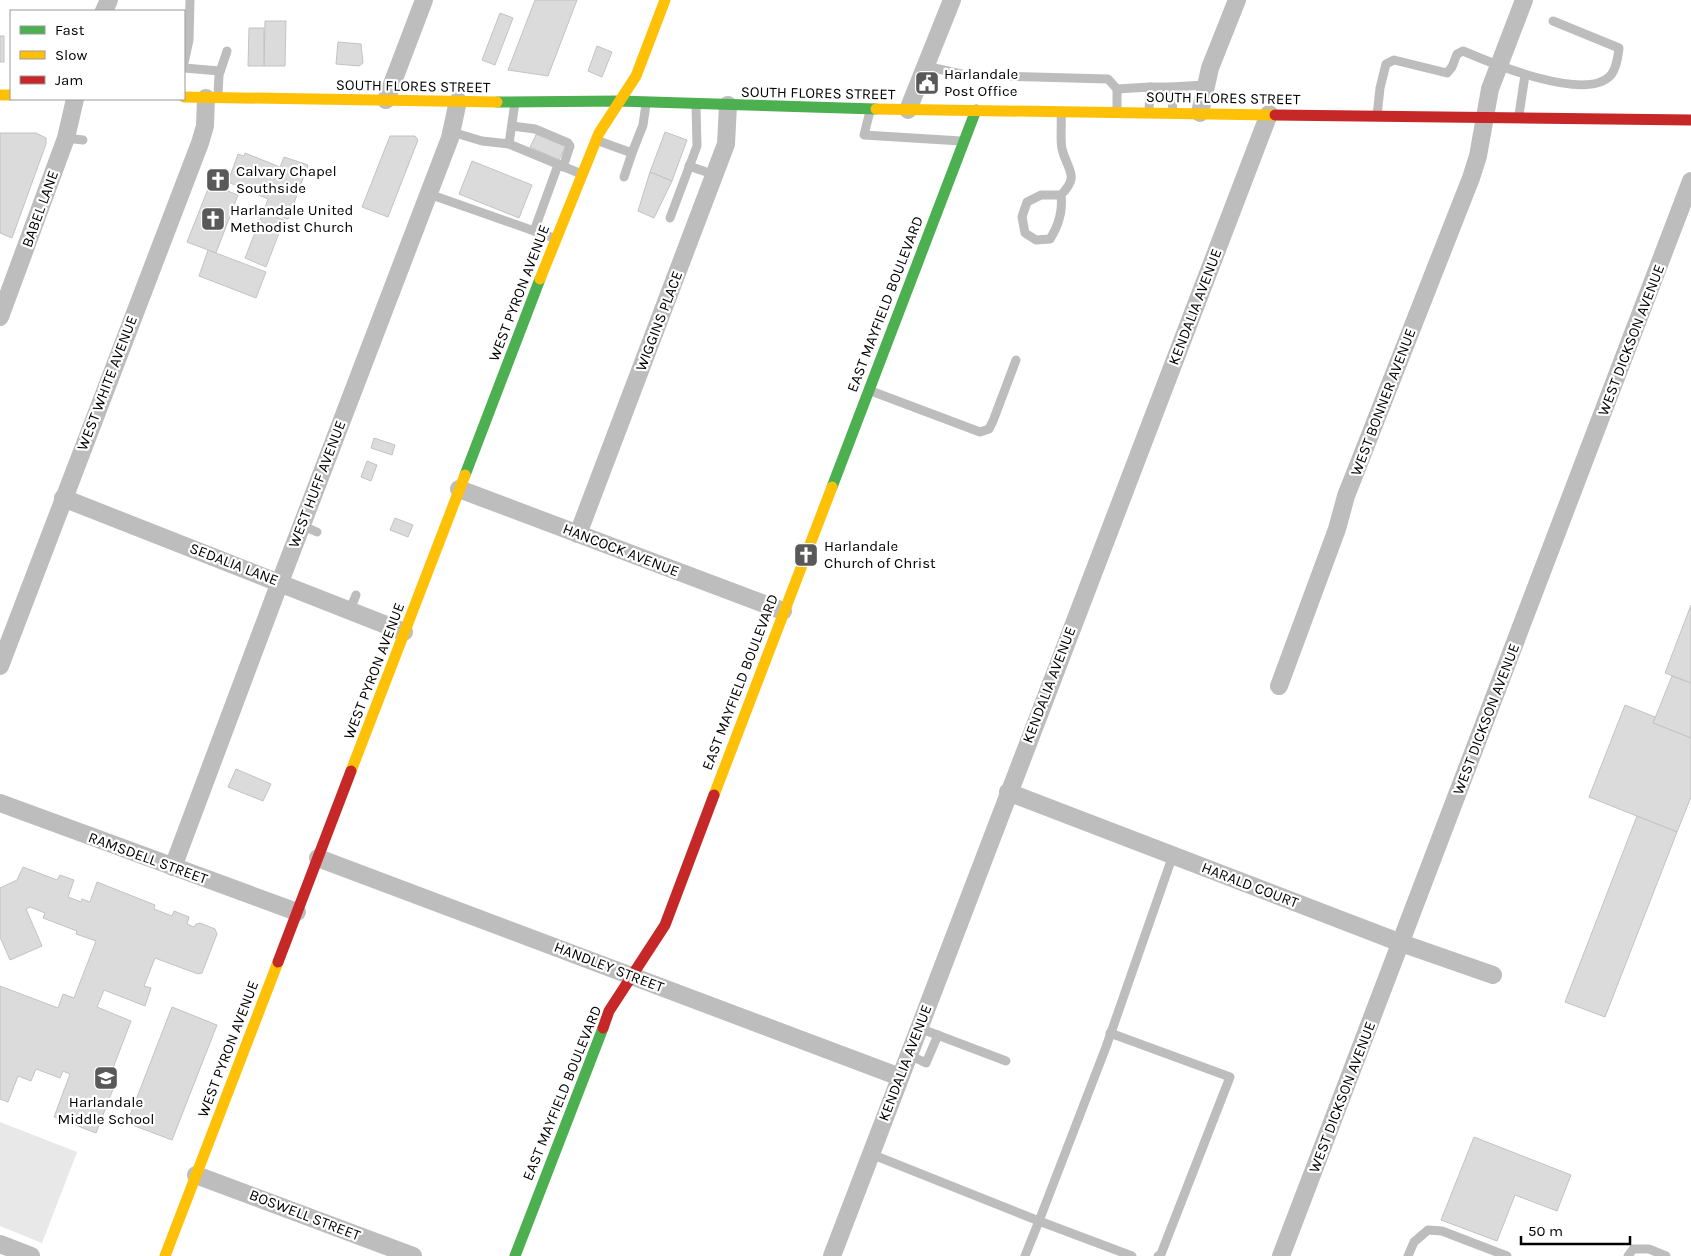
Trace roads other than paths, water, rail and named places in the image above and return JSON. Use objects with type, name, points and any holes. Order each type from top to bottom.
[{"type":"street","points":[[386,100],[424,0]]},
{"type":"street","name":"WEST PYRON AVENUE","points":[[165,1256],[581,174],[596,140],[636,76],[665,0]]},
{"type":"street","points":[[908,110],[952,0]]},
{"type":"street","points":[[1200,113],[1205,85],[1237,0]]},
{"type":"street","name":"WEST BONNER AVENUE","points":[[1279,686],[1337,529],[1346,496],[1471,178],[1478,156],[1490,89],[1524,0]]},
{"type":"street","name":"SOUTH FLORES STREET","points":[[185,98],[515,102],[619,101],[908,110],[1691,120]]},
{"type":"street","name":"WEST WHITE AVENUE","points":[[0,666],[200,143],[212,98]]},
{"type":"street","name":"BABEL LANE","points":[[0,317],[74,139],[75,100]]},
{"type":"street","name":"WEST HUFF AVENUE","points":[[173,867],[280,582],[309,528],[452,132],[458,101]]},
{"type":"street","name":"WIGGINS PLACE","points":[[578,534],[726,144],[728,105]]},
{"type":"street","name":"EAST MAYFIELD BOULEVARD","points":[[515,1256],[609,1011],[658,941],[665,925],[783,611],[976,110]]},
{"type":"street","name":"KENDALIA AVENUE","points":[[832,1256],[1008,792],[1270,114]]},
{"type":"street","name":"WEST DICKSON AVENUE","points":[[1281,1256],[1691,181]]},
{"type":"street","name":"HANCOCK AVENUE","points":[[460,489],[783,611]]},
{"type":"street","name":"SEDALIA LANE","points":[[63,498],[280,582],[353,602],[404,632]]},
{"type":"street","name":"HARALD COURT","points":[[1008,792],[1401,943],[1493,975]]},
{"type":"street","name":"RAMSDELL STREET","points":[[0,803],[297,912]]},
{"type":"street","name":"HANDLEY STREET","points":[[318,858],[900,1077]]},
{"type":"street","name":"BOSWELL STREET","points":[[196,1175],[413,1256]]},
{"type":"street","points":[[0,1244],[31,1256]]},
{"type":"lane","points":[[185,58],[189,40],[190,0]]},
{"type":"lane","points":[[1377,116],[1380,88],[1386,64],[1394,60],[1447,73],[1452,67],[1457,54],[1463,51],[1525,75],[1558,82],[1588,84],[1602,82],[1611,76],[1618,59],[1619,48],[1553,21]]},
{"type":"lane","points":[[212,98],[227,51]]},
{"type":"lane","points":[[925,66],[966,75],[1108,79],[1117,89],[1117,112]]},
{"type":"lane","points":[[185,68],[220,71]]},
{"type":"lane","points":[[1519,118],[1525,75]]},
{"type":"lane","points":[[1117,89],[1205,85]]},
{"type":"lane","points":[[1149,112],[1150,87]]},
{"type":"lane","points":[[1170,87],[1173,112]]},
{"type":"lane","points":[[510,144],[515,102]]},
{"type":"lane","points":[[624,177],[643,125],[647,103]]},
{"type":"lane","points":[[670,218],[697,146],[696,104]]},
{"type":"lane","points":[[871,109],[864,135],[964,141]]},
{"type":"lane","points":[[1061,111],[1062,148],[1072,174],[1071,185],[1061,195],[1041,195],[1027,202],[1022,217],[1025,234],[1036,240],[1050,239],[1058,226],[1062,208],[1061,195]]},
{"type":"lane","points":[[512,126],[535,129],[568,143],[570,146],[534,231]]},
{"type":"lane","points":[[452,132],[482,141],[510,144],[581,174]]},
{"type":"lane","points":[[596,140],[632,153]]},
{"type":"lane","points":[[690,166],[715,175]]},
{"type":"lane","points":[[429,194],[556,239]]},
{"type":"lane","points":[[868,390],[980,432],[989,429],[993,421],[1016,360]]},
{"type":"lane","points":[[1025,1256],[1110,1033],[1173,855]]},
{"type":"lane","points":[[919,1028],[1006,1061]]},
{"type":"lane","points":[[1110,1033],[1230,1077],[1161,1254],[1158,1256]]},
{"type":"lane","points":[[909,1055],[926,1062],[938,1035]]},
{"type":"lane","points":[[871,1154],[1132,1256]]},
{"type":"lane","points":[[1408,1256],[1414,1242],[1428,1230],[1442,1231],[1507,1256]]},
{"type":"lane","points":[[1628,1256],[1634,1249],[1642,1248],[1666,1256]]},
{"type":"place","name":"Harlandale Post Office","points":[[927,83]]},
{"type":"place","name":"Calvary Chapel Southside","points":[[218,180]]},
{"type":"place","name":"Harlandale United Methodist Church","points":[[213,219]]},
{"type":"place","name":"Harlandale Church of Christ","points":[[806,555]]},
{"type":"place","name":"Harlandale Middle School","points":[[106,1078]]}]
